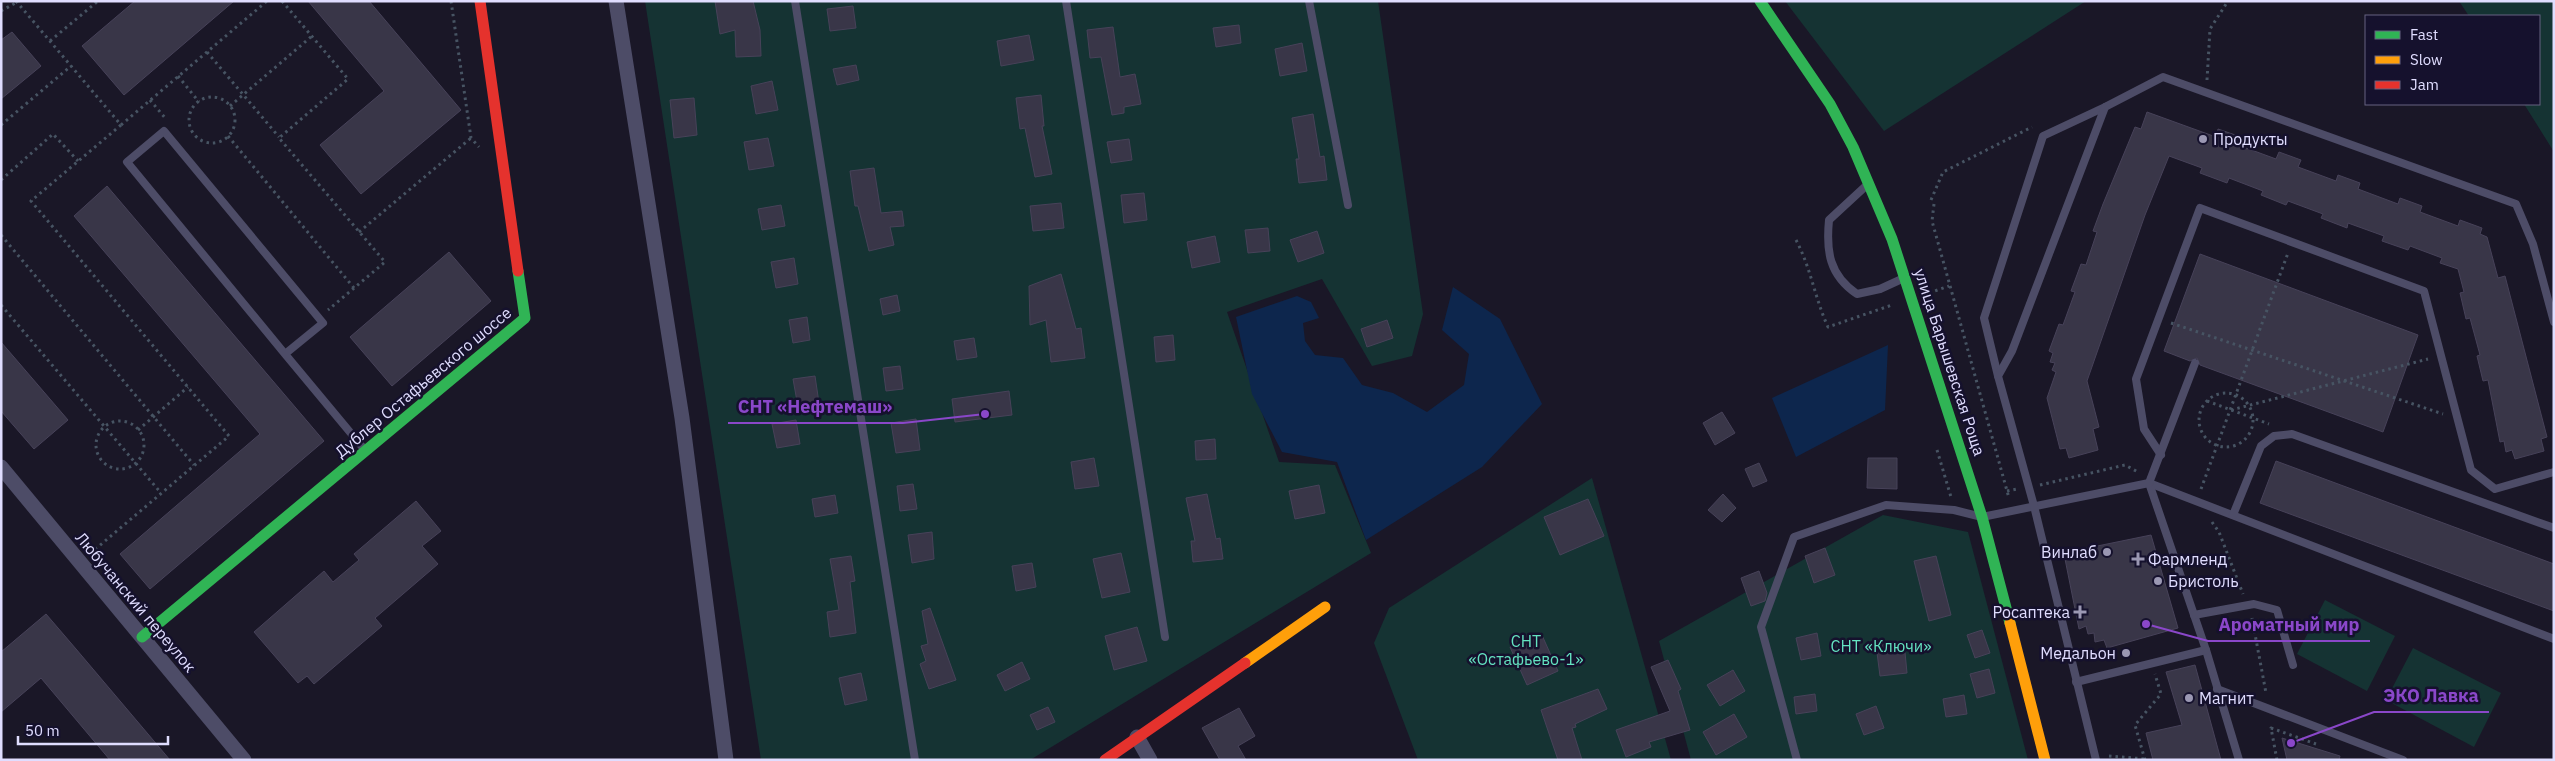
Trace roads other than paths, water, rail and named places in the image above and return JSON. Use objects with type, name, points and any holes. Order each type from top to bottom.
[{"type":"street","name":"Дублер Остафьевского шоссе","points":[[142,637],[525,318],[480,1]]},
{"type":"street","points":[[616,1],[682,418],[726,760]]},
{"type":"street","name":"улица Барышевская Роща","points":[[1760,1],[1830,104],[1869,183],[1906,277],[1982,517],[2045,760]]},
{"type":"street","name":"Любучанский переулок","points":[[1,467],[244,760]]},
{"type":"street","points":[[1105,760],[1324,607]]},
{"type":"street","points":[[1137,737],[1150,760]]},
{"type":"lane","points":[[796,1],[915,760]]},
{"type":"lane","points":[[1066,1],[1165,637]]},
{"type":"lane","points":[[1308,1],[1348,205]]},
{"type":"lane","points":[[2096,760],[2034,506],[1984,318],[2043,136],[2163,77],[2516,204],[2533,244],[2554,322]]},
{"type":"lane","points":[[1998,376],[2012,351],[2105,107]]},
{"type":"lane","points":[[286,354],[323,323],[164,131],[126,162],[366,451]]},
{"type":"lane","points":[[1869,183],[1829,220],[1826,246],[1842,284],[1857,294],[1880,289],[1906,277]]},
{"type":"lane","points":[[2161,455],[2144,429],[2136,379],[2200,208],[2424,292],[2471,470],[2495,489],[2554,472]]},
{"type":"lane","points":[[2195,363],[2149,483],[2206,650],[2239,760]]},
{"type":"lane","points":[[2233,515],[2261,446],[2274,436],[2292,434],[2554,528]]},
{"type":"lane","points":[[1798,760],[1761,627],[1794,537],[1886,505],[1954,510],[1982,517],[2149,483],[2554,639]]},
{"type":"lane","points":[[2194,615],[2254,604],[2277,610],[2293,665]]},
{"type":"lane","points":[[2076,682],[2206,650]]},
{"type":"lane","points":[[2217,689],[2404,760]]},
{"type":"water","points":[[1453,287],[1500,319],[1542,404],[1482,467],[1366,540],[1337,462],[1282,452],[1252,394],[1236,317],[1297,296],[1311,302],[1319,318],[1303,323],[1305,341],[1315,355],[1343,358],[1362,385],[1393,393],[1427,412],[1464,385],[1469,354],[1442,330]]},
{"type":"water","points":[[1888,345],[1885,410],[1796,457],[1772,398]]},
{"type":"place","name":"Продукты","points":[[2203,139]]},
{"type":"place","name":"СНТ «Нефтемаш»","points":[[985,414]]},
{"type":"place","name":"Винлаб","points":[[2107,552]]},
{"type":"place","name":"Фармленд","points":[[2138,559]]},
{"type":"place","name":"Бристоль","points":[[2158,581]]},
{"type":"place","name":"Росаптека","points":[[2080,612]]},
{"type":"place","name":"Ароматный мир","points":[[2146,624]]},
{"type":"place","name":"Медальон","points":[[2126,653]]},
{"type":"place","name":"Магнит","points":[[2189,698]]},
{"type":"place","name":"ЭКО Лавка","points":[[2291,743]]},
{"type":"park label","name":"СНТ «Ключи»","points":[[1881,646]]},
{"type":"park label","name":"СНТ «Остафьево-1»","points":[[1526,650]]}]
